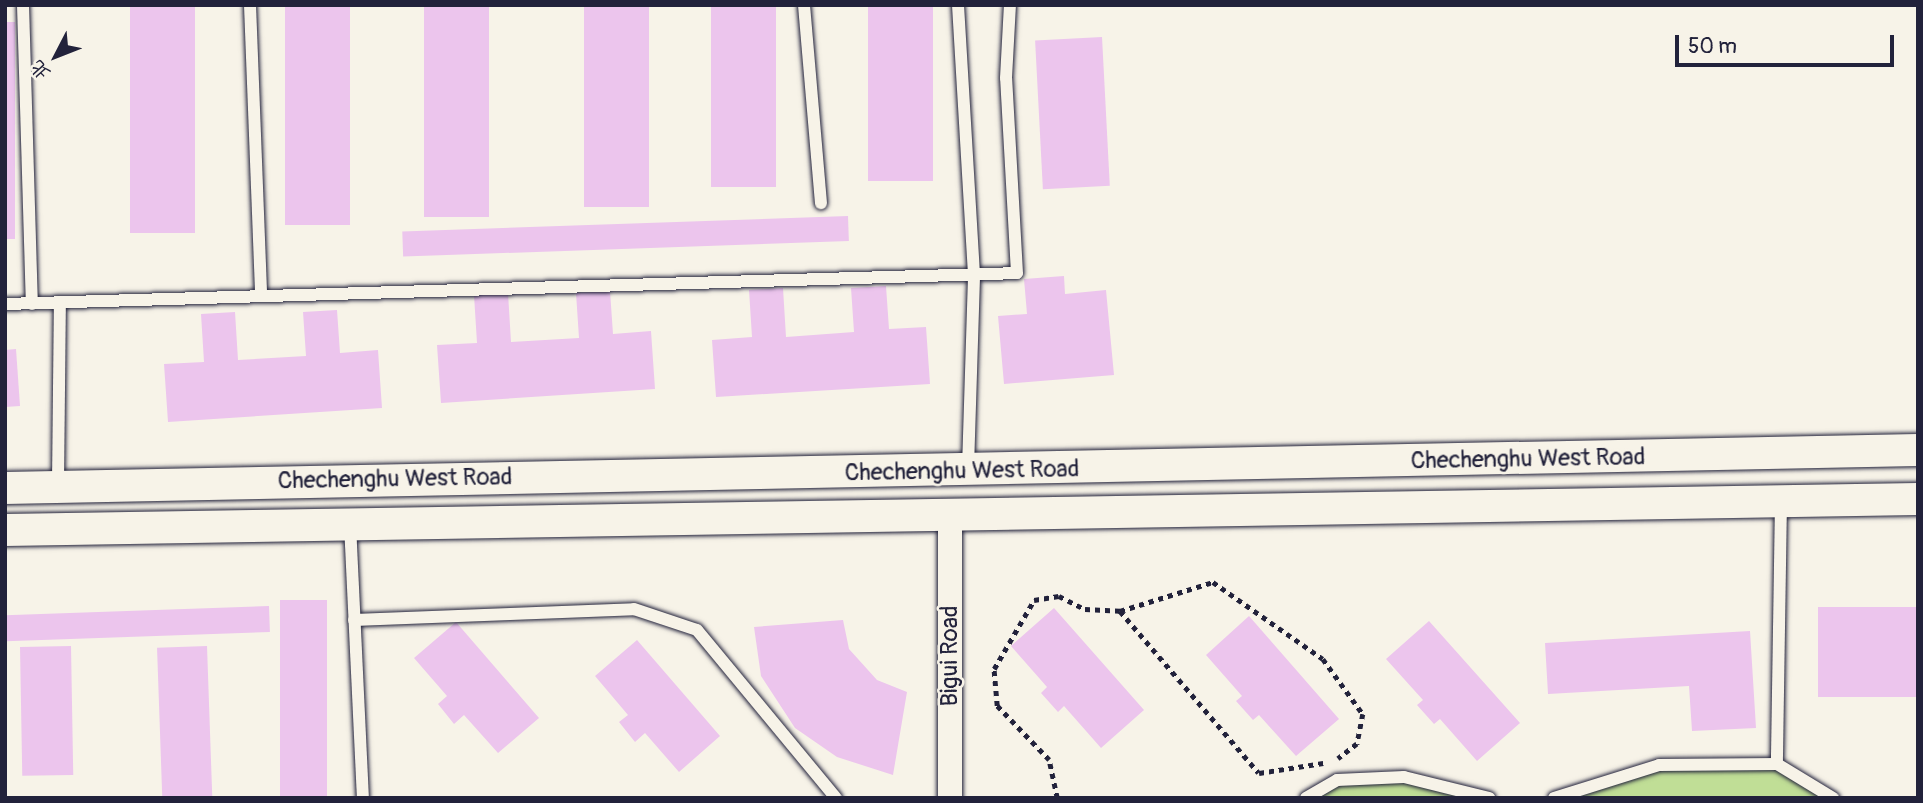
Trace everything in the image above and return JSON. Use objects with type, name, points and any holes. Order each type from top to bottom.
[{"type":"street","name":"Chechenghu West Road","points":[[5,488],[58,484],[967,471],[1918,450]]},
{"type":"street","name":"Chechenghu West Road","points":[[5,530],[1918,499]]},
{"type":"street","name":"Bigui Road","points":[[950,514],[950,798]]},
{"type":"lane","points":[[23,5],[32,304]]},
{"type":"lane","points":[[250,5],[261,296]]},
{"type":"lane","points":[[804,5],[821,203]]},
{"type":"lane","points":[[958,5],[974,277],[967,471]]},
{"type":"lane","points":[[5,304],[974,277],[1017,273],[1006,79],[1010,5]]},
{"type":"lane","points":[[58,484],[60,302]]},
{"type":"lane","points":[[1777,764],[1781,501]]},
{"type":"lane","points":[[350,523],[363,798]]},
{"type":"lane","points":[[354,620],[634,609],[697,630],[836,798]]},
{"type":"lane","points":[[1554,798],[1659,765],[1777,764],[1833,798]]},
{"type":"lane","points":[[1306,798],[1337,780],[1404,777],[1489,798]]},
{"type":"path","points":[[1057,798],[1049,761],[997,706],[995,669],[1034,600],[1059,596],[1085,609],[1119,611],[1213,583],[1323,659],[1363,714],[1357,744],[1336,761],[1259,773],[1119,611]]},
{"type":"green space","points":[[1777,764],[1833,798],[1554,798],[1659,765]]},
{"type":"green space","points":[[1404,777],[1489,798],[1306,798],[1337,780]]},
{"type":"building","points":[[130,5],[195,5],[195,233],[130,233]]},
{"type":"building","points":[[285,5],[350,5],[350,225],[285,225]]},
{"type":"building","points":[[424,5],[489,5],[489,217],[424,217]]},
{"type":"building","points":[[584,5],[649,5],[649,207],[584,207]]},
{"type":"building","points":[[711,5],[776,5],[776,187],[711,187]]},
{"type":"building","points":[[868,5],[933,5],[933,181],[868,181]]},
{"type":"building","points":[[5,22],[15,22],[15,239],[5,239]]},
{"type":"building","points":[[1102,37],[1110,186],[1043,189],[1035,41]]},
{"type":"building","points":[[848,216],[849,241],[403,257],[402,232]]},
{"type":"building","points":[[1064,276],[1065,294],[1106,290],[1114,375],[1004,384],[998,316],[1027,314],[1024,279]]},
{"type":"building","points":[[886,286],[889,329],[926,327],[930,384],[716,397],[712,340],[752,337],[749,290],[783,288],[786,337],[854,332],[851,288]]},
{"type":"building","points":[[610,291],[613,334],[651,331],[655,389],[441,403],[437,345],[477,343],[474,295],[508,293],[511,342],[579,338],[576,293]]},
{"type":"building","points":[[337,310],[340,353],[378,350],[382,408],[168,422],[164,364],[204,362],[201,314],[235,312],[238,360],[306,356],[303,312]]},
{"type":"building","points":[[16,349],[20,406],[5,407],[5,350]]},
{"type":"building","points":[[280,600],[327,600],[327,798],[280,798]]},
{"type":"building","points":[[269,606],[270,632],[6,641],[5,615]]},
{"type":"building","points":[[1818,607],[1918,607],[1918,697],[1818,697]]},
{"type":"building","points":[[1054,608],[1144,710],[1101,748],[1064,706],[1058,712],[1041,693],[1047,687],[1011,646]]},
{"type":"building","points":[[1249,616],[1339,719],[1296,756],[1259,715],[1253,720],[1236,701],[1242,696],[1206,655]]},
{"type":"building","points":[[843,620],[849,649],[877,680],[907,692],[893,775],[837,757],[795,728],[761,676],[754,627]]},
{"type":"building","points":[[1429,621],[1520,723],[1477,761],[1440,719],[1434,724],[1417,705],[1423,700],[1386,659]]},
{"type":"building","points":[[456,622],[539,718],[498,753],[464,715],[454,724],[438,704],[447,696],[414,658]]},
{"type":"building","points":[[1750,631],[1756,728],[1692,731],[1689,686],[1548,694],[1545,643]]},
{"type":"building","points":[[637,640],[720,736],[679,772],[645,733],[635,742],[619,722],[628,715],[595,676]]},
{"type":"building","points":[[71,646],[73,775],[22,776],[20,647]]},
{"type":"building","points":[[207,646],[212,798],[162,798],[157,648]]}]
